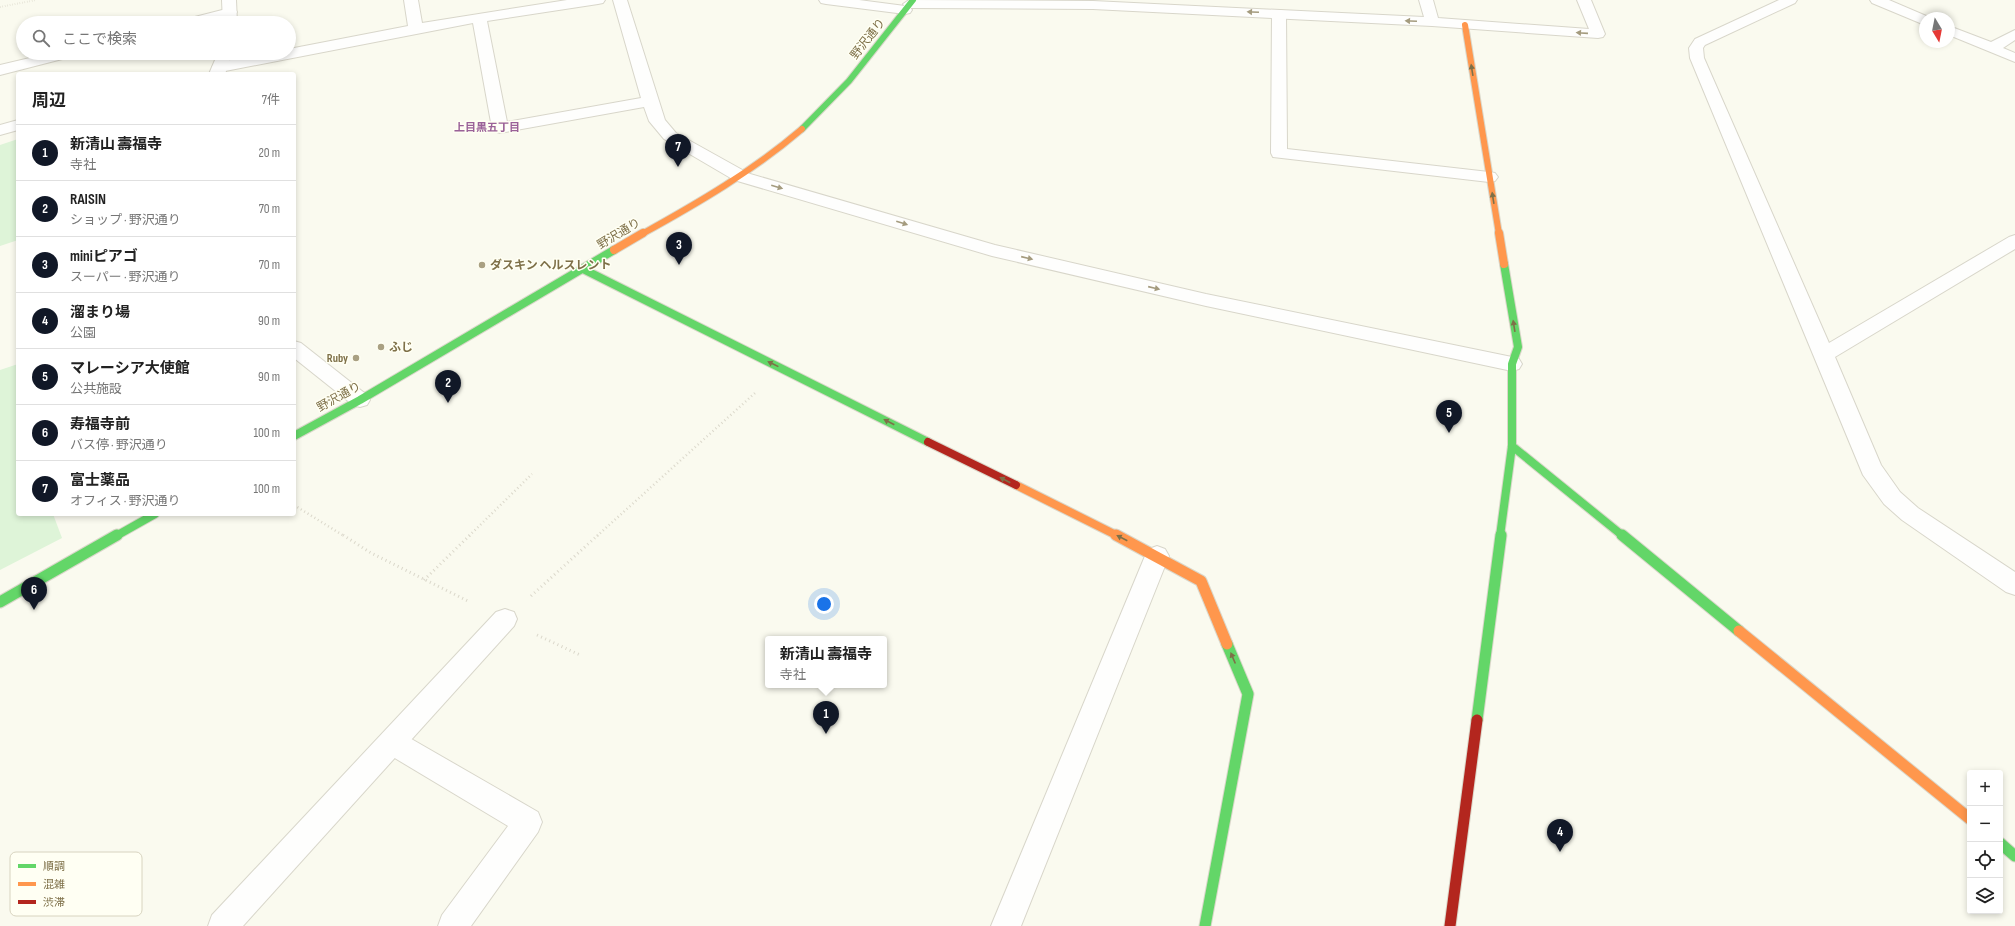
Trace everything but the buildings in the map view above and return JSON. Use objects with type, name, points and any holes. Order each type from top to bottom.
[{"type":"street","points":[[411,0],[415,28]]},
{"type":"street","points":[[296,51],[415,28],[479,18],[533,4],[598,0]]},
{"type":"street","points":[[620,0],[657,121],[670,136],[740,176],[992,250],[1206,300],[1512,364]]},
{"type":"street","points":[[826,0],[909,5],[1093,3],[1275,9],[1465,25],[1598,34],[1584,0]]},
{"type":"street","points":[[1426,0],[1432,22]]},
{"type":"street","points":[[1790,0],[1700,42],[1696,48],[1697,58],[1871,469],[1892,498],[1910,514],[2015,585]]},
{"type":"street","points":[[1877,0],[1919,18]]},
{"type":"street","name":"野沢通り","points":[[296,435],[360,400],[740,176],[788,142],[818,114],[849,81],[909,5]]},
{"type":"street","points":[[1275,9],[1279,153],[1489,177]]},
{"type":"street","points":[[215,16],[230,12]]},
{"type":"street","points":[[479,18],[500,128],[650,101]]},
{"type":"street","points":[[1450,926],[1512,446],[1512,364],[1518,347],[1465,25]]},
{"type":"street","points":[[1955,33],[2015,58]]},
{"type":"street","points":[[1992,48],[2015,34]]},
{"type":"street","points":[[0,70],[41,60]]},
{"type":"street","points":[[220,65],[246,60]]},
{"type":"street","points":[[0,130],[16,126]]},
{"type":"street","points":[[1824,355],[2015,241]]},
{"type":"street","points":[[583,269],[1157,556],[1201,581],[1248,694],[1205,926]]},
{"type":"street","points":[[296,350],[360,400]]},
{"type":"street","points":[[1512,446],[1967,817]]},
{"type":"street","points":[[0,602],[151,516]]},
{"type":"street","points":[[1006,926],[1157,556]]},
{"type":"street","points":[[232,924],[392,742],[505,619]]},
{"type":"street","points":[[392,742],[528,822],[453,926]]},
{"type":"street","points":[[2003,846],[2015,856]]},
{"type":"path","points":[[0,7],[36,0]]},
{"type":"path","points":[[505,619],[782,369]]},
{"type":"path","points":[[424,580],[532,474]]},
{"type":"path","points":[[296,506],[370,553],[580,656]]},
{"type":"green space","points":[[16,140],[16,241],[0,246],[0,145]]},
{"type":"green space","points":[[16,365],[16,516],[54,516],[62,538],[0,570],[0,370]]},
{"type":"traffic: fast","points":[[802,129],[849,81],[913,0]]},
{"type":"traffic: fast","points":[[296,435],[360,400],[614,250]]},
{"type":"traffic: fast","points":[[1477,720],[1512,446],[1512,364],[1518,347],[1504,264]]},
{"type":"traffic: fast","points":[[583,269],[928,442]]},
{"type":"traffic: fast","points":[[1512,446],[1739,631]]},
{"type":"traffic: fast","points":[[0,602],[151,516]]},
{"type":"traffic: fast","points":[[1205,926],[1248,694],[1227,644]]},
{"type":"traffic: fast","points":[[2003,846],[2015,856]]},
{"type":"traffic: slow","points":[[1465,25],[1504,264]]},
{"type":"traffic: slow","points":[[614,250],[687,209],[736,179],[759,164],[802,129]]},
{"type":"traffic: slow","points":[[1016,485],[1157,556],[1201,581],[1227,644]]},
{"type":"traffic: slow","points":[[1739,631],[1967,817]]},
{"type":"traffic: jam","points":[[928,442],[1016,485]]},
{"type":"traffic: jam","points":[[1450,926],[1477,720]]},
{"type":"place","name":"富士薬品","points":[[678,167]]},
{"type":"place","name":"ダスキン ヘルスレント","points":[[482,265]]},
{"type":"place","name":"miniピアゴ","points":[[679,265]]},
{"type":"place","name":"ふじ","points":[[381,347]]},
{"type":"place","name":"Ruby","points":[[356,358]]},
{"type":"place","name":"RAISIN","points":[[448,403]]},
{"type":"place","name":"マレーシア大使館","points":[[1449,433]]},
{"type":"place","name":"寿福寺前","points":[[34,610]]},
{"type":"place","name":"新清山 壽福寺","points":[[826,734]]},
{"type":"place","name":"溜まり場","points":[[1560,852]]},
{"type":"district","name":"上目黒五丁目","points":[[487,127]]}]
